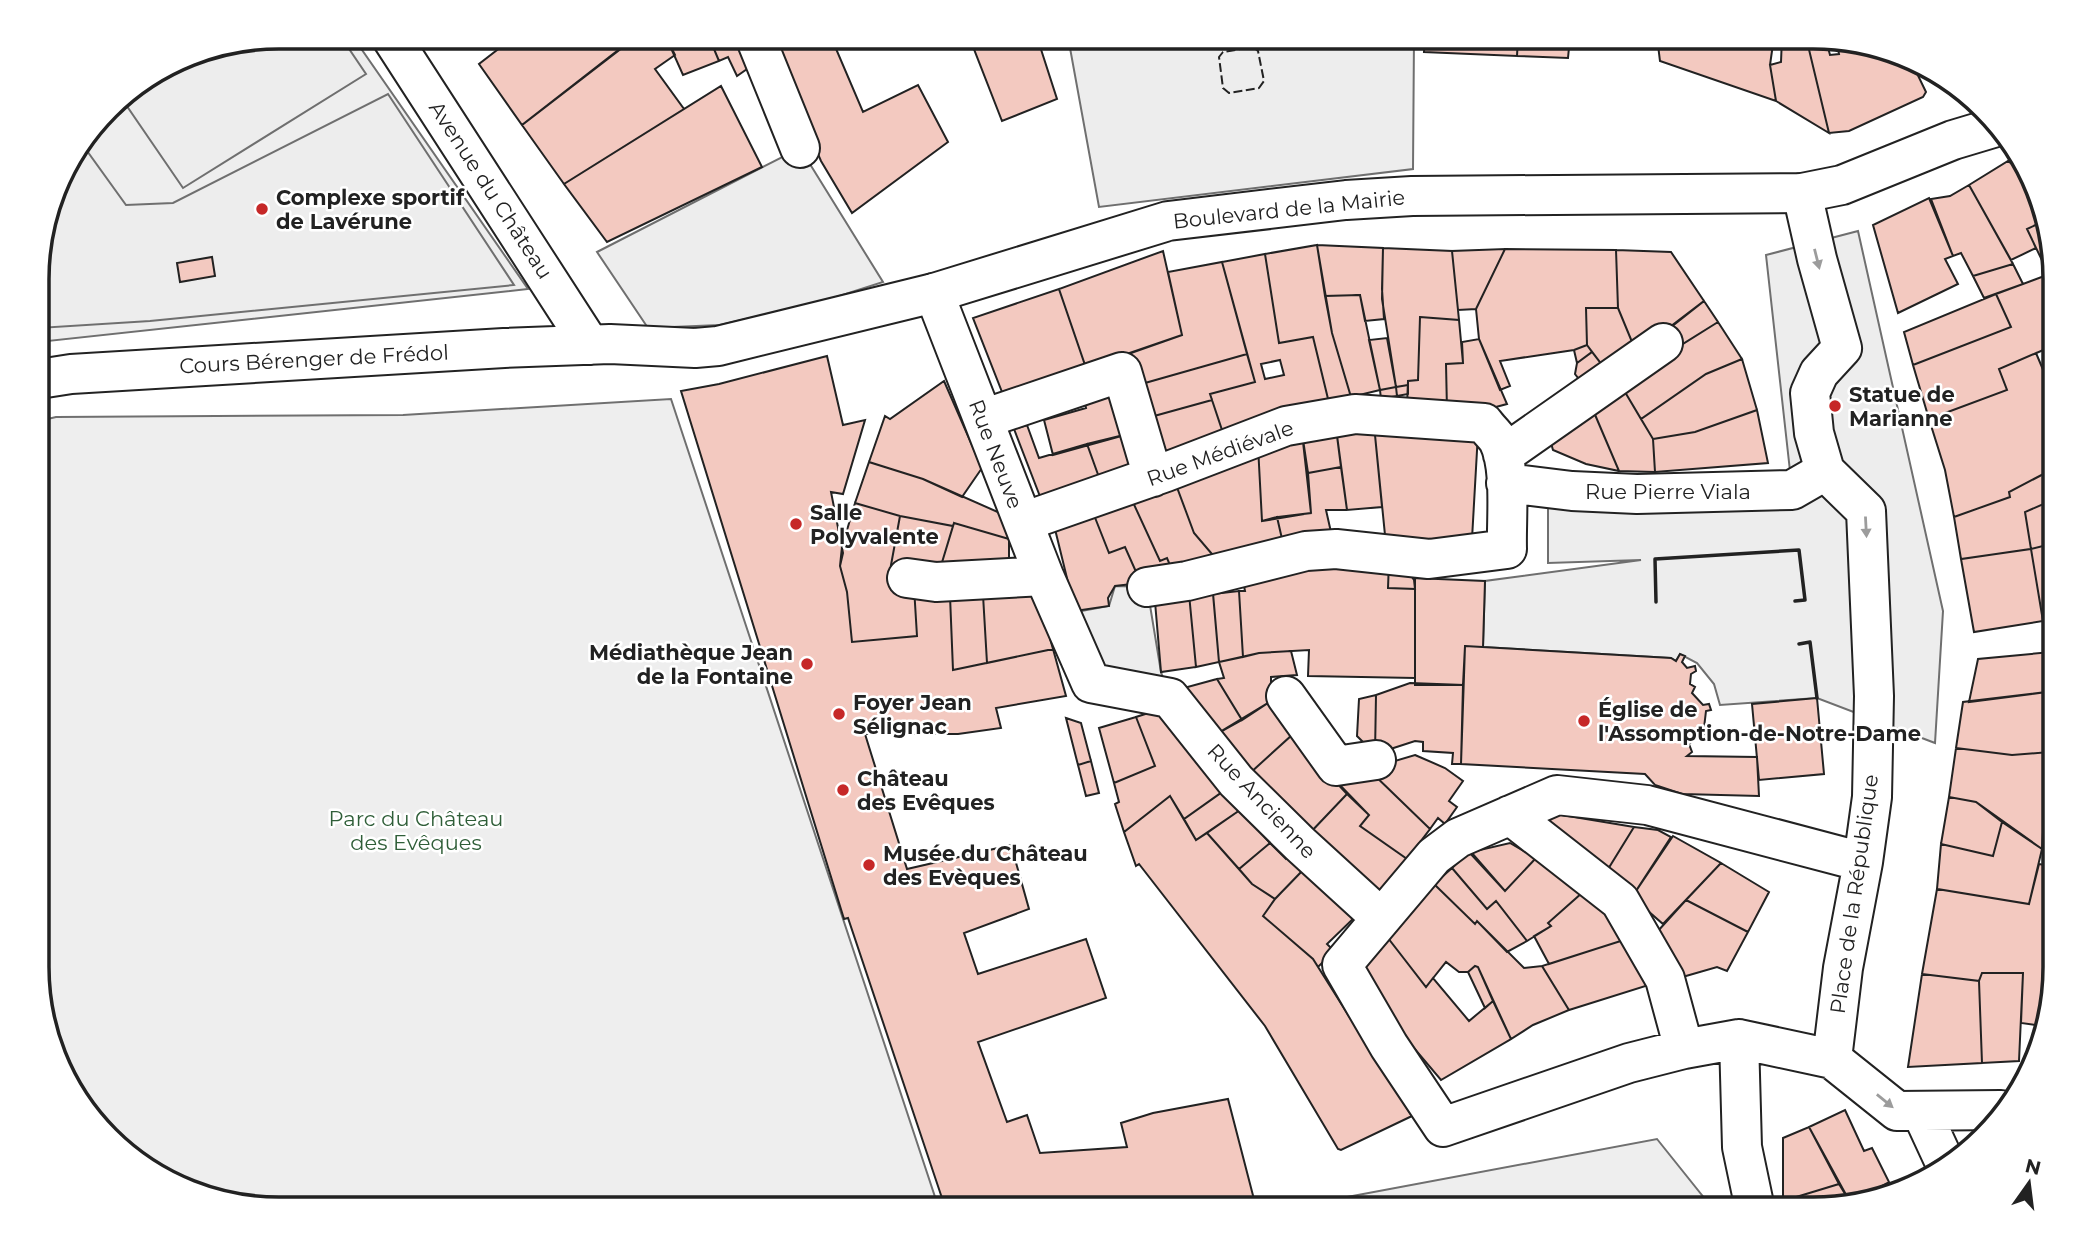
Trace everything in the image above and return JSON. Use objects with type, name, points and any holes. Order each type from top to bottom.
[{"type":"street","name":"Avenue du Château","points":[[399,49],[590,345]]},
{"type":"street","points":[[760,49],[800,148]]},
{"type":"street","name":"Boulevard de la Mairie","points":[[590,345],[695,348],[718,346],[934,293],[1168,221],[1346,200],[1412,196],[1802,193],[1842,185],[1953,140],[1988,130]]},
{"type":"street","name":"Place de la République","points":[[1802,193],[1842,348],[1819,373],[1810,393],[1814,433],[1825,471],[1866,511],[1874,696],[1872,797],[1843,968],[1832,1059]]},
{"type":"street","name":"Rue Neuve","points":[[934,293],[1060,615]]},
{"type":"street","points":[[1147,587],[1186,581],[1306,551],[1336,550],[1429,559],[1507,549],[1505,469],[1663,343]]},
{"type":"street","name":"Cours Bérenger de Frédol","points":[[49,378],[504,348],[590,345]]},
{"type":"street","points":[[983,419],[1122,372],[1153,477]]},
{"type":"street","name":"Rue Médiévale","points":[[1023,522],[1153,477],[1286,426],[1354,414],[1484,423],[1497,439],[1505,469]]},
{"type":"street","name":"Rue Pierre Viala","points":[[1505,469],[1572,491],[1637,494],[1793,490],[1825,471]]},
{"type":"street","points":[[907,578],[936,582],[1044,576]]},
{"type":"street","name":"Rue Ancienne","points":[[1060,615],[1091,683],[1170,698],[1236,781],[1381,918]]},
{"type":"street","points":[[1286,696],[1336,766],[1376,760]]},
{"type":"street","points":[[1863,862],[1647,805],[1557,795],[1458,838],[1434,856],[1342,965],[1389,1046],[1443,1127],[1629,1063],[1739,1039],[1832,1059],[1897,1111],[1993,1110]]},
{"type":"street","points":[[1510,815],[1620,901],[1665,979],[1684,1049]]},
{"type":"street","points":[[1739,1039],[1742,1147],[1752,1197]]},
{"type":"street","points":[[1921,1111],[1942,1157]]},
{"type":"green space","name":"Complexe sportif de Lavérune","points":[[361,49],[528,289],[49,341],[49,279],[57,219],[66,191],[88,151],[106,127],[127,106],[151,88],[205,61],[249,51]]},
{"type":"green space","name":"Parc du Château des Evêques","points":[[671,399],[935,1197],[249,1195],[191,1180],[164,1166],[139,1150],[116,1130],[88,1095],[61,1041],[53,1012],[49,967],[49,419],[403,415]]},
{"type":"green space","points":[[1657,1139],[1703,1197],[1347,1197]]},
{"type":"shaded area","points":[[279,49],[349,49],[366,74],[183,188],[127,106],[177,73],[219,57]]},
{"type":"shaded area","points":[[1070,49],[1414,49],[1413,169],[1099,207]]},
{"type":"shaded area","name":"Complexe sportif de Lavérune","points":[[388,94],[514,285],[150,321],[49,327],[51,249],[57,219],[66,191],[88,152],[126,205],[173,203]]},
{"type":"shaded area","points":[[800,148],[883,282],[827,300],[720,325],[648,328],[597,252]]},
{"type":"shaded area","points":[[1858,231],[1943,611],[1935,743],[1817,698],[1720,705],[1714,684],[1697,663],[1680,654],[1676,661],[1671,658],[1483,647],[1485,581],[1641,560],[1548,563],[1548,506],[1792,489],[1766,255]]},
{"type":"shaded area","points":[[1115,586],[1147,587],[1161,672],[1170,698],[1091,683],[1060,615],[1109,606]]},
{"type":"building","points":[[498,49],[621,49],[522,125],[479,64]]},
{"type":"building","points":[[620,49],[672,49],[675,55],[655,69],[684,109],[564,184],[522,125]]},
{"type":"building","points":[[671,49],[714,49],[719,61],[683,75]]},
{"type":"building","points":[[714,49],[755,49],[760,60],[737,76],[728,57],[719,61]]},
{"type":"building","points":[[772,49],[836,49],[863,112],[918,85],[948,142],[852,213],[821,161]]},
{"type":"building","points":[[974,49],[1041,49],[1057,99],[1002,121]]},
{"type":"building","points":[[1424,49],[1517,49],[1517,56],[1424,52]]},
{"type":"building","points":[[1517,49],[1569,49],[1568,58],[1517,56]]},
{"type":"building","points":[[1658,49],[1772,49],[1770,65],[1776,101],[1660,61]]},
{"type":"building","points":[[1782,49],[1809,49],[1829,133],[1776,101],[1770,65],[1781,62]]},
{"type":"building","points":[[1809,49],[1829,50],[1830,55],[1839,54],[1838,51],[1873,57],[1918,75],[1926,92],[1923,97],[1849,131],[1829,133]]},
{"type":"building","points":[[721,86],[762,167],[607,242],[564,184]]},
{"type":"building","points":[[2008,161],[2012,164],[2026,191],[2035,219],[2036,225],[2027,229],[2036,248],[2011,260],[1969,185]]},
{"type":"building","points":[[1969,185],[2013,264],[1973,276],[1961,253],[1953,256],[1931,199],[1950,196]]},
{"type":"building","points":[[1929,198],[1953,256],[1945,259],[1958,284],[1898,313],[1873,225]]},
{"type":"building","points":[[2036,225],[2043,262],[2027,229]]},
{"type":"building","points":[[1317,245],[1383,248],[1384,319],[1365,321],[1360,295],[1325,296]]},
{"type":"building","points":[[1317,245],[1332,333],[1351,397],[1330,407],[1313,337],[1279,343],[1265,254]]},
{"type":"building","points":[[1383,248],[1452,251],[1459,320],[1420,317],[1418,380],[1396,387],[1382,299]]},
{"type":"building","points":[[1505,249],[1476,309],[1458,310],[1452,251]]},
{"type":"building","points":[[1505,249],[1616,250],[1618,308],[1586,308],[1587,345],[1574,350],[1500,361],[1510,386],[1500,390],[1479,339],[1476,309]]},
{"type":"building","points":[[1616,250],[1671,252],[1704,301],[1637,354],[1618,308]]},
{"type":"building","points":[[1163,251],[1182,335],[1086,368],[1059,289]]},
{"type":"building","points":[[1265,254],[1279,343],[1313,337],[1330,407],[1225,439],[1210,394],[1255,382],[1222,262]],"holes":[[[1280,360],[1284,375],[1265,379],[1261,364]]]},
{"type":"building","points":[[212,257],[215,276],[180,282],[177,263]]},
{"type":"building","points":[[1222,262],[1247,354],[1138,385],[1131,353],[1182,335],[1168,272]]},
{"type":"building","points":[[2013,264],[2023,284],[1984,298],[1973,276]]},
{"type":"building","points":[[2043,276],[2043,350],[1999,369],[2007,390],[1929,419],[1913,365],[2011,327],[1996,294]]},
{"type":"building","points":[[1059,289],[1086,368],[1004,397],[973,318]]},
{"type":"building","points":[[1996,294],[2011,327],[1913,365],[1904,332]]},
{"type":"building","points":[[1360,295],[1380,390],[1351,397],[1332,333],[1325,296]]},
{"type":"building","points":[[1704,301],[1718,322],[1673,350],[1662,333]]},
{"type":"building","points":[[1586,308],[1618,308],[1637,354],[1609,374],[1587,345]]},
{"type":"building","points":[[1420,317],[1459,320],[1463,363],[1446,364],[1447,410],[1407,406],[1408,381],[1418,380]]},
{"type":"building","points":[[1718,322],[1742,359],[1706,374],[1641,419],[1622,387],[1648,366]]},
{"type":"building","points":[[1387,338],[1396,387],[1380,390],[1369,340]]},
{"type":"building","points":[[1479,339],[1507,404],[1477,412],[1447,410],[1446,364],[1463,363],[1462,342]]},
{"type":"building","points":[[1587,345],[1592,352],[1577,363],[1574,350]]},
{"type":"building","points":[[1592,352],[1609,374],[1588,391],[1575,374],[1577,363]]},
{"type":"building","points":[[2036,353],[2043,370],[2043,474],[2009,492],[2010,497],[1954,517],[1945,470],[1929,419],[2007,390],[1999,369]]},
{"type":"building","points":[[1247,354],[1255,382],[1210,394],[1212,400],[1147,418],[1138,385]]},
{"type":"building","name":"Château des Evêques","points":[[827,356],[843,425],[865,420],[843,494],[831,492],[843,553],[840,566],[847,592],[852,642],[917,636],[914,587],[950,596],[953,670],[1053,649],[1066,696],[996,708],[1001,728],[958,734],[865,734],[907,869],[1011,845],[1029,909],[964,933],[978,974],[1086,939],[1106,998],[978,1042],[1007,1122],[1027,1115],[1040,1153],[1127,1147],[1121,1123],[1153,1113],[1228,1099],[1253,1197],[942,1197],[848,918],[844,919],[681,391]]},
{"type":"building","points":[[1742,359],[1757,410],[1695,432],[1653,439],[1641,419],[1706,374]]},
{"type":"building","points":[[944,381],[982,468],[962,497],[923,479],[869,462],[885,416],[890,419]]},
{"type":"building","points":[[1408,385],[1408,394],[1397,396],[1396,387]]},
{"type":"building","points":[[1396,387],[1397,396],[1381,399],[1380,390]]},
{"type":"building","points":[[1622,387],[1653,439],[1655,472],[1619,471],[1593,410]]},
{"type":"building","points":[[1117,390],[1132,433],[1053,455],[1044,420],[1086,408],[1084,399]]},
{"type":"building","points":[[1212,400],[1225,439],[1160,462],[1147,418]]},
{"type":"building","points":[[1593,410],[1619,471],[1586,464],[1553,450],[1551,443]]},
{"type":"building","points":[[1757,410],[1768,463],[1655,472],[1653,439],[1695,432]]},
{"type":"building","points":[[1027,425],[1039,458],[1087,444],[1100,480],[1041,499],[1014,429]]},
{"type":"building","points":[[1374,425],[1478,433],[1472,539],[1386,545]]},
{"type":"building","points":[[1374,425],[1382,507],[1347,510],[1336,428]]},
{"type":"building","points":[[1336,428],[1341,467],[1308,473],[1302,433]]},
{"type":"building","points":[[1132,433],[1140,466],[1100,480],[1087,444]]},
{"type":"building","points":[[1302,433],[1311,513],[1262,521],[1258,446]]},
{"type":"building","points":[[1258,446],[1262,521],[1277,517],[1285,552],[1223,567],[1194,533],[1175,482]]},
{"type":"building","points":[[869,462],[923,479],[1000,513],[1009,539],[954,523],[953,526],[900,516],[855,503]]},
{"type":"building","points":[[1341,467],[1347,510],[1326,510],[1333,541],[1285,552],[1277,517],[1311,513],[1308,473]]},
{"type":"building","points":[[2043,474],[2043,504],[2025,512],[2031,549],[1961,559],[1954,517],[2010,497],[2009,492]]},
{"type":"building","points":[[1175,482],[1194,533],[1223,567],[1175,577],[1167,558],[1160,561],[1131,498]]},
{"type":"building","points":[[1131,498],[1160,561],[1167,558],[1175,577],[1141,583],[1125,547],[1109,553],[1092,510]]},
{"type":"building","points":[[855,503],[900,516],[891,565],[900,565],[914,587],[917,636],[852,642],[847,592],[840,566],[842,547]]},
{"type":"building","points":[[2043,504],[2043,546],[2031,549],[2025,512]]},
{"type":"building","points":[[1092,510],[1109,553],[1125,547],[1141,583],[1115,586],[1108,598],[1109,606],[1075,611],[1054,525]]},
{"type":"building","points":[[900,516],[953,526],[940,569],[891,565]]},
{"type":"building","points":[[954,523],[1009,539],[1009,568],[940,569]]},
{"type":"building","points":[[2043,546],[2043,621],[2031,549]]},
{"type":"building","points":[[2031,549],[2043,621],[1974,632],[1961,559]]},
{"type":"building","points":[[1389,561],[1388,588],[1415,589],[1415,678],[1308,676],[1309,650],[1259,653],[1243,657],[1239,591],[1245,591],[1241,571]]},
{"type":"building","points":[[1389,561],[1401,561],[1414,580],[1415,589],[1388,588]]},
{"type":"building","points":[[1415,578],[1485,581],[1483,647],[1465,646],[1463,685],[1415,685]]},
{"type":"building","points":[[1154,590],[1189,594],[1196,667],[1161,672]]},
{"type":"building","points":[[1239,591],[1243,657],[1219,662],[1213,594]]},
{"type":"building","points":[[1037,593],[1053,649],[987,663],[983,595]]},
{"type":"building","points":[[1213,593],[1219,662],[1196,667],[1189,594]]},
{"type":"building","points":[[983,595],[987,663],[953,670],[950,596]]},
{"type":"building","name":"Église de l'Assomption-de-Notre-Dame","points":[[1465,646],[1671,658],[1676,661],[1680,654],[1685,656],[1682,662],[1687,668],[1695,666],[1696,671],[1691,674],[1690,684],[1695,687],[1692,693],[1703,705],[1709,704],[1711,710],[1706,711],[1704,728],[1710,731],[1708,736],[1701,733],[1689,744],[1692,752],[1687,756],[1757,757],[1759,796],[1682,794],[1655,785],[1645,774],[1461,764]]},
{"type":"building","points":[[1291,651],[1297,675],[1271,677],[1271,701],[1242,720],[1217,679],[1224,678],[1219,662],[1259,653]]},
{"type":"building","points":[[2043,653],[2043,693],[1969,702],[1978,659]]},
{"type":"building","points":[[1217,679],[1242,720],[1215,735],[1180,689]]},
{"type":"building","points":[[1410,683],[1463,685],[1461,764],[1452,764],[1453,753],[1423,751],[1423,742],[1415,741],[1375,754],[1376,695]]},
{"type":"building","points":[[2043,692],[2043,752],[2012,755],[1956,748],[1963,702]]},
{"type":"building","points":[[1376,695],[1375,754],[1357,736],[1359,699]]},
{"type":"building","points":[[1817,698],[1824,774],[1759,780],[1752,704]]},
{"type":"building","points":[[1271,701],[1292,735],[1249,774],[1215,735]]},
{"type":"building","points":[[1161,709],[1225,790],[1184,819],[1170,796],[1124,832],[1115,804],[1119,802],[1114,783],[1155,766],[1136,717]]},
{"type":"building","points":[[1136,717],[1155,766],[1114,783],[1099,728]]},
{"type":"building","points":[[1066,718],[1081,723],[1091,761],[1078,765]]},
{"type":"building","points":[[1292,735],[1347,794],[1308,835],[1249,774]]},
{"type":"building","points":[[1956,748],[2012,755],[2043,752],[2042,849],[1976,802],[1949,797]]},
{"type":"building","points":[[1415,755],[1445,768],[1463,781],[1449,801],[1457,807],[1445,824],[1438,818],[1430,829],[1368,769]]},
{"type":"building","points":[[1091,761],[1099,793],[1086,796],[1078,765]]},
{"type":"building","points":[[1368,769],[1430,829],[1407,859],[1360,826],[1369,815],[1335,780]]},
{"type":"building","points":[[1225,790],[1240,810],[1196,840],[1184,819]]},
{"type":"building","points":[[1347,794],[1369,815],[1360,826],[1407,859],[1382,892],[1308,835]]},
{"type":"building","points":[[1170,796],[1196,840],[1207,833],[1252,884],[1275,899],[1263,916],[1313,959],[1412,1116],[1341,1150],[1338,1149],[1265,1026],[1139,864],[1136,866],[1124,832]]},
{"type":"building","points":[[1949,797],[1976,802],[2002,822],[1993,856],[1941,844]]},
{"type":"building","points":[[1240,810],[1270,843],[1239,869],[1207,833]]},
{"type":"building","points":[[1556,814],[1634,827],[1605,874],[1541,826],[1548,817],[1553,818]]},
{"type":"building","points":[[2002,822],[2042,849],[2029,904],[1937,889],[1941,844],[1993,856]]},
{"type":"building","points":[[1634,827],[1658,830],[1671,837],[1632,897],[1605,874]]},
{"type":"building","points":[[1673,836],[1721,863],[1663,924],[1632,897]]},
{"type":"building","points":[[1270,843],[1286,859],[1291,855],[1305,868],[1275,899],[1252,884],[1239,869]]},
{"type":"building","points":[[1510,843],[1536,858],[1505,891],[1471,852]]},
{"type":"building","points":[[1469,852],[1505,891],[1536,858],[1583,892],[1548,923],[1551,926],[1527,941],[1496,901],[1487,909],[1452,868]]},
{"type":"building","points":[[1721,863],[1769,892],[1748,932],[1686,900]]},
{"type":"building","points":[[2039,864],[2043,865],[2043,982],[2036,1025],[2021,1023],[2023,973],[1982,973],[1979,981],[1922,974],[1937,889],[2029,904]]},
{"type":"building","points":[[1305,868],[1356,916],[1327,944],[1334,951],[1318,967],[1313,959],[1263,916],[1275,899]]},
{"type":"building","points":[[1452,868],[1487,909],[1496,901],[1527,941],[1507,952],[1477,921],[1475,924],[1434,884]]},
{"type":"building","points":[[1434,884],[1475,924],[1477,921],[1524,968],[1542,966],[1569,1010],[1533,1025],[1511,1039],[1478,967],[1475,966],[1468,972],[1459,972],[1446,962],[1426,987],[1388,938]]},
{"type":"building","points":[[1583,892],[1613,913],[1627,939],[1549,964],[1534,936],[1551,926],[1548,923]]},
{"type":"building","points":[[1686,900],[1748,932],[1727,971],[1717,967],[1679,978],[1657,932]]},
{"type":"building","points":[[1388,938],[1426,987],[1433,978],[1469,1021],[1493,1001],[1511,1039],[1441,1080],[1391,1021],[1361,970]]},
{"type":"building","points":[[1627,939],[1652,984],[1569,1010],[1542,966]]},
{"type":"building","points":[[1475,966],[1478,967],[1493,1001],[1485,1008],[1468,972]]},
{"type":"building","points":[[1982,973],[2023,973],[2019,1061],[1982,1063],[1979,981]]},
{"type":"building","points":[[1922,974],[1979,981],[1982,1063],[1908,1067]]},
{"type":"building","points":[[1845,1110],[1864,1151],[1872,1148],[1889,1182],[1882,1186],[1846,1195],[1809,1127]]},
{"type":"building","points":[[1809,1127],[1839,1184],[1796,1197],[1783,1197],[1783,1138]]},
{"type":"building","points":[[1839,1184],[1846,1195],[1828,1197],[1796,1197]]},
{"type":"fence","points":[[1241,49],[1223,52],[1219,57],[1223,88],[1229,93],[1259,88],[1264,81],[1256,49]]},
{"type":"wall","points":[[1656,602],[1655,559],[1799,550],[1805,600],[1795,601]]},
{"type":"wall","points":[[1799,644],[1810,642],[1817,698]]},
{"type":"place","name":"Complexe sportif de Lavérune","points":[[262,209]]},
{"type":"place","name":"Statue de Marianne","points":[[1835,406]]},
{"type":"place","name":"Salle Polyvalente","points":[[796,524]]},
{"type":"place","name":"Médiathèque Jean de la Fontaine","points":[[807,664]]},
{"type":"place","name":"Foyer Jean Sélignac","points":[[839,714]]},
{"type":"place","name":"Église de l'Assomption-de-Notre-Dame","points":[[1584,721]]},
{"type":"place","name":"Château des Evêques","points":[[843,790]]},
{"type":"place","name":"Musée du Château des Evèques","points":[[869,865]]}]
